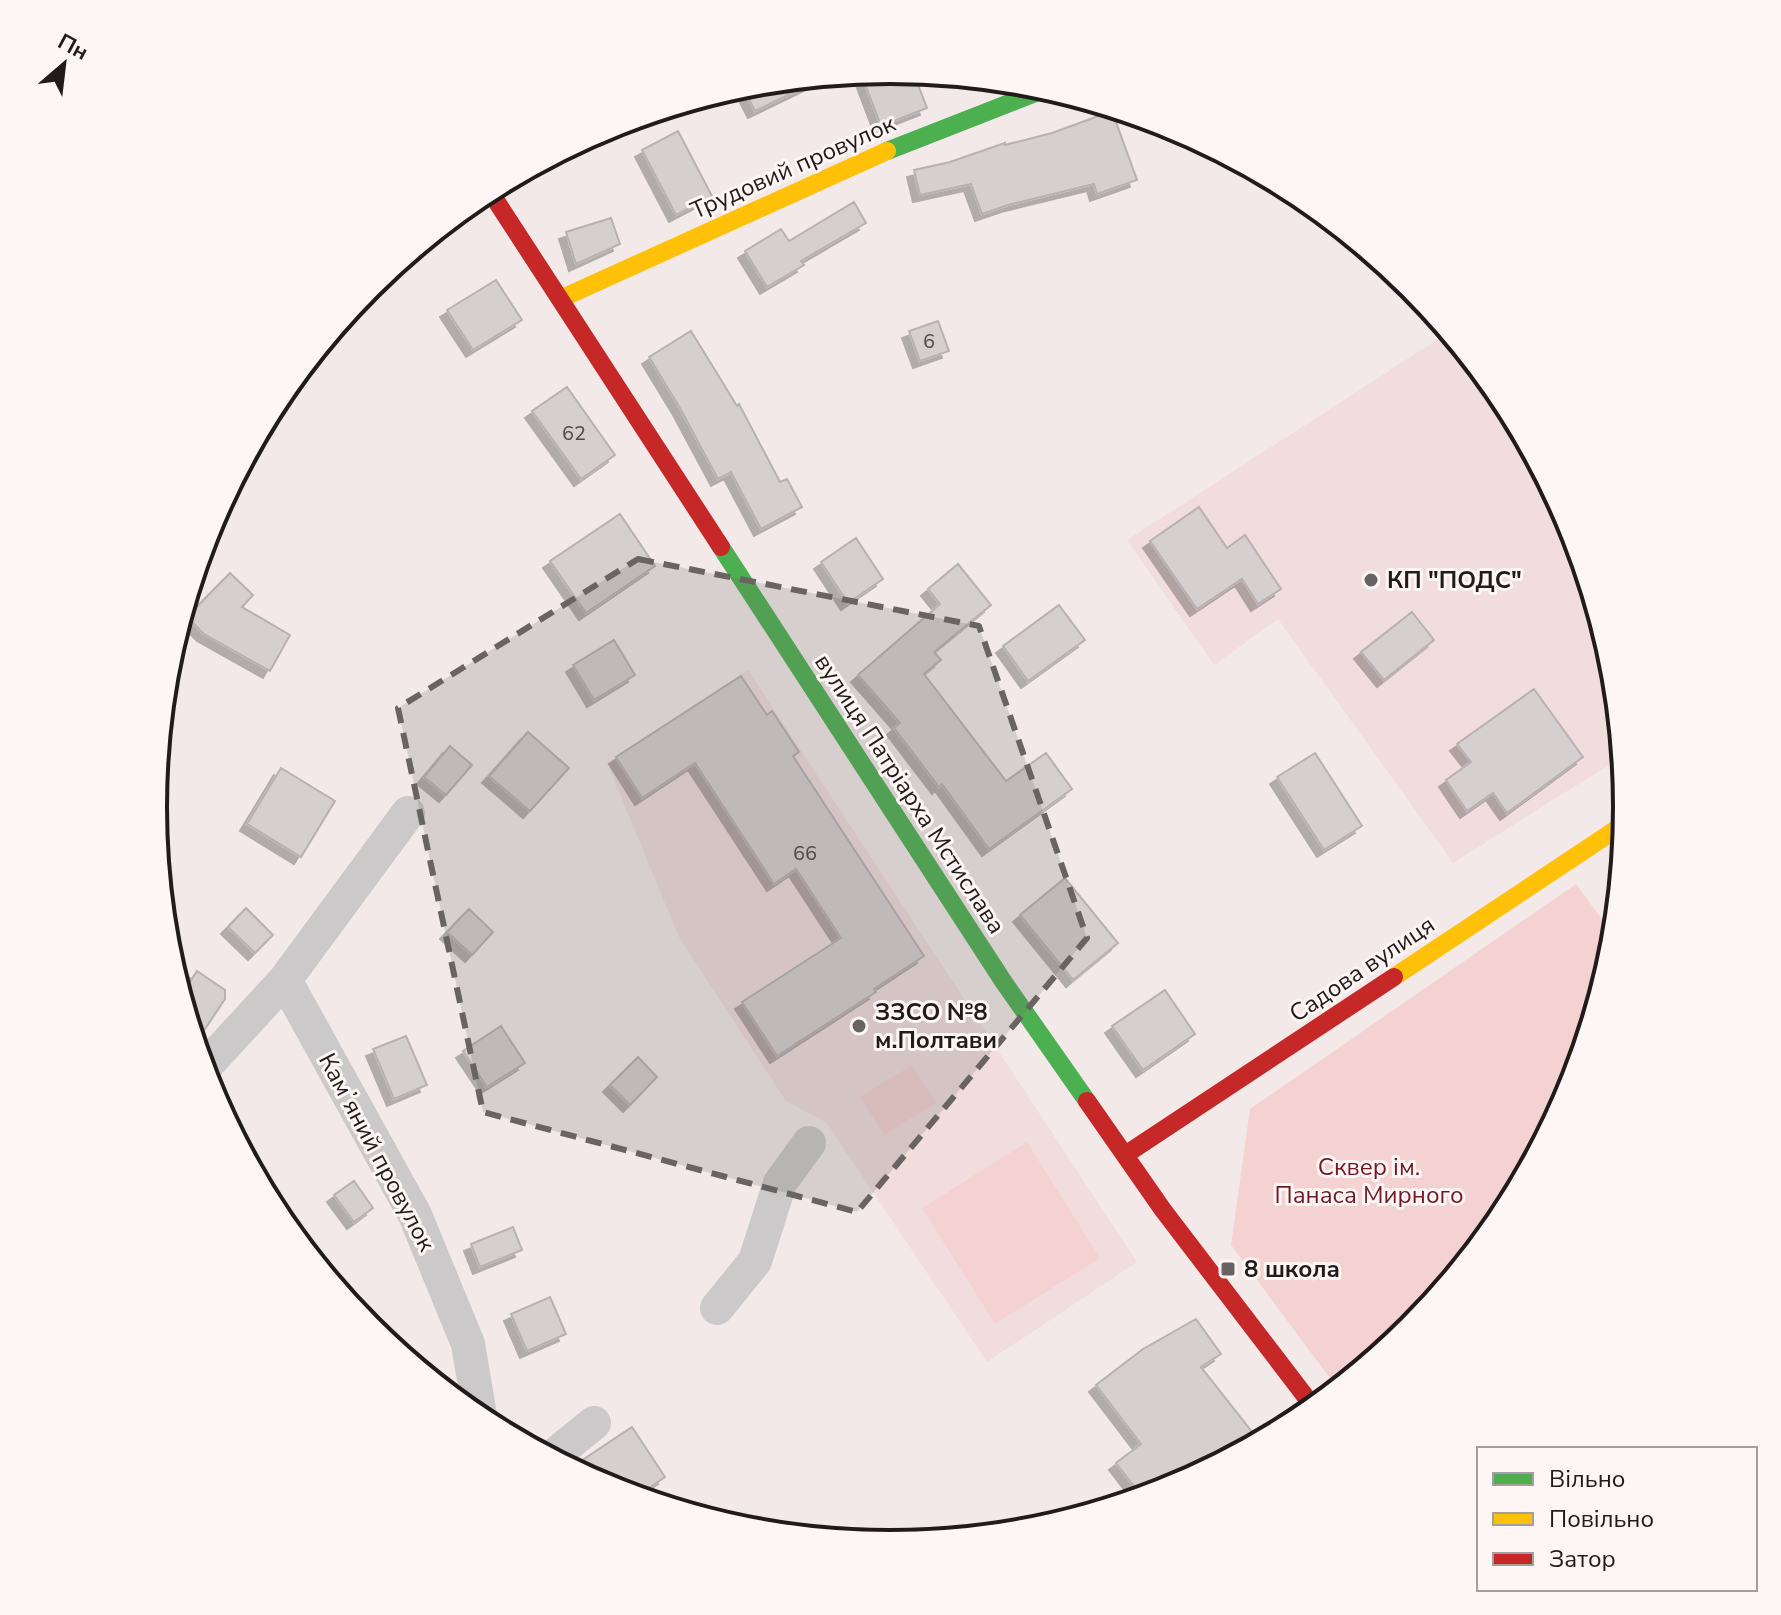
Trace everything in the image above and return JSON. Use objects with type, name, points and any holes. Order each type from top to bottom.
[{"type":"main road","name":"Трудовий провулок","points":[[560,299],[853,164],[1025,97]]},
{"type":"main road","name":"вулиця Патріарха Мстислава","points":[[496,201],[1003,981],[1216,1282],[1307,1398]]},
{"type":"main road","name":"Садова вулиця","points":[[1125,1155],[1613,831]]},
{"type":"street","points":[[212,1059],[285,980],[408,813]]},
{"type":"street","name":"Камʼяний провулок","points":[[285,980],[415,1215],[468,1344],[478,1401]]},
{"type":"street","points":[[717,1308],[755,1261],[780,1183],[809,1143]]},
{"type":"street","points":[[560,1450],[594,1423]]},
{"type":"highlighted area","points":[[638,559],[979,626],[1087,938],[857,1212],[483,1112],[398,708]]},
{"type":"shaded area","name":"КП \"ПОДС\"","points":[[1440,338],[1492,406],[1517,446],[1559,531],[1576,575],[1600,666],[1612,763],[1453,863],[1278,619],[1214,665],[1127,540]]},
{"type":"shaded area","name":"ЗЗСО №8 м.Полтави","points":[[748,670],[1137,1262],[987,1362],[826,1122],[786,1101],[679,937],[607,763]]},
{"type":"green space","name":"Сквер ім. Панаса Мирного","points":[[1576,884],[1604,923],[1576,1040],[1559,1084],[1517,1169],[1492,1209],[1434,1285],[1368,1351],[1332,1380],[1231,1245],[1250,1109]]},
{"type":"green space","points":[[912,1065],[936,1103],[884,1135],[860,1097]]},
{"type":"green space","points":[[1027,1142],[1100,1258],[995,1324],[922,1208]]},
{"type":"building","points":[[866,85],[918,85],[927,108],[881,126]]},
{"type":"building","points":[[799,90],[755,111],[748,98]]},
{"type":"building","points":[[1100,115],[1115,120],[1137,180],[1097,194],[1094,184],[982,214],[971,184],[920,195],[914,170],[950,162],[1005,143],[1052,133]]},
{"type":"building","points":[[678,131],[712,196],[676,215],[642,150]]},
{"type":"building","points":[[854,202],[866,223],[801,261],[804,265],[767,287],[745,251],[781,229],[789,241]]},
{"type":"building","points":[[611,218],[620,244],[576,264],[566,232]]},
{"type":"building","points":[[496,280],[522,320],[473,350],[447,310]]},
{"type":"building","points":[[938,321],[949,351],[920,361],[909,331]]},
{"type":"building","points":[[691,331],[737,406],[739,404],[780,482],[787,479],[802,507],[761,529],[731,472],[718,479],[649,357]]},
{"type":"building","points":[[567,387],[615,455],[581,479],[532,411]]},
{"type":"building","points":[[1199,507],[1227,548],[1245,535],[1281,589],[1258,604],[1242,579],[1197,609],[1150,541]]},
{"type":"building","points":[[620,514],[655,566],[586,613],[550,561]]},
{"type":"building","points":[[856,538],[883,579],[848,603],[821,562]]},
{"type":"building","points":[[958,564],[991,605],[934,652],[941,660],[924,674],[1006,781],[1046,753],[1072,789],[989,849],[942,784],[939,787],[894,728],[900,723],[858,675],[940,604],[928,589]]},
{"type":"building","points":[[230,573],[253,595],[242,607],[290,635],[270,671],[204,634],[192,622],[195,608]]},
{"type":"building","points":[[1059,605],[1085,640],[1028,681],[1003,646]]},
{"type":"building","points":[[1412,612],[1434,640],[1384,680],[1361,652]]},
{"type":"building","points":[[614,640],[635,675],[594,700],[573,665]]},
{"type":"building","points":[[741,676],[767,715],[772,711],[799,752],[793,756],[924,956],[874,989],[876,992],[777,1056],[742,1002],[841,938],[796,869],[774,884],[695,763],[642,798],[616,757]]},
{"type":"building","points":[[1534,689],[1583,757],[1507,813],[1493,793],[1467,811],[1446,780],[1471,762],[1457,744]]},
{"type":"building","points":[[528,732],[569,768],[530,811],[489,776]]},
{"type":"building","points":[[450,746],[472,765],[446,795],[424,777]]},
{"type":"building","points":[[1315,753],[1362,826],[1324,850],[1277,777]]},
{"type":"building","points":[[281,768],[335,801],[301,857],[247,824]]},
{"type":"building","points":[[1065,878],[1118,943],[1073,980],[1020,915]]},
{"type":"building","points":[[246,908],[273,935],[255,953],[228,927]]},
{"type":"building","points":[[469,909],[493,932],[472,955],[447,932]]},
{"type":"building","points":[[197,971],[225,990],[225,999],[203,1032],[192,995],[189,983]]},
{"type":"building","points":[[1165,990],[1195,1034],[1143,1070],[1112,1026]]},
{"type":"building","points":[[501,1026],[525,1063],[487,1087],[463,1051]]},
{"type":"building","points":[[406,1036],[427,1085],[394,1099],[373,1049]]},
{"type":"building","points":[[638,1057],[657,1077],[630,1105],[610,1085]]},
{"type":"building","points":[[354,1181],[373,1208],[354,1222],[334,1195]]},
{"type":"building","points":[[513,1227],[522,1250],[480,1267],[471,1244]]},
{"type":"building","points":[[550,1297],[566,1334],[527,1351],[511,1314]]},
{"type":"building","points":[[1196,1319],[1221,1354],[1201,1367],[1253,1433],[1135,1488],[1116,1463],[1141,1444],[1096,1385],[1143,1349]]},
{"type":"building","points":[[632,1427],[665,1477],[648,1489],[581,1461]]},
{"type":"traffic: fast","points":[[887,151],[1025,97]]},
{"type":"traffic: fast","points":[[721,547],[1003,981],[1087,1101]]},
{"type":"traffic: slow","points":[[560,299],[887,151]]},
{"type":"traffic: slow","points":[[1394,977],[1613,831]]},
{"type":"traffic: jam","points":[[496,201],[721,547]]},
{"type":"traffic: jam","points":[[1125,1155],[1394,977]]},
{"type":"traffic: jam","points":[[1087,1101],[1163,1210],[1307,1398]]},
{"type":"place","name":"КП \"ПОДС\"","points":[[1371,580]]},
{"type":"place","name":"ЗЗСО №8 м.Полтави","points":[[859,1026]]},
{"type":"place","name":"8 школа","points":[[1228,1269]]}]
